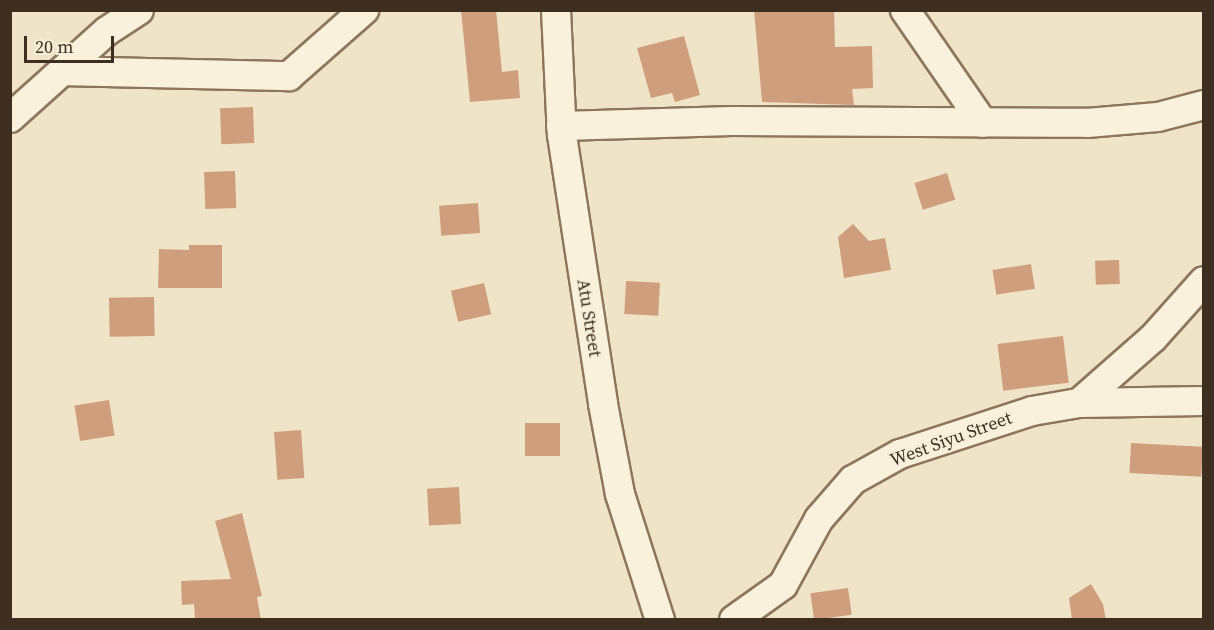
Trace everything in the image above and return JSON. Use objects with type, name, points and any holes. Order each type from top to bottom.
[{"type":"street","points":[[10,118],[107,31],[139,10]]},
{"type":"street","points":[[63,71],[289,76],[364,10]]},
{"type":"street","name":"Atu Street","points":[[556,10],[561,126],[620,494],[660,620]]},
{"type":"street","points":[[905,10],[983,123]]},
{"type":"street","points":[[561,126],[732,121],[1087,123],[1158,117],[1203,105]]},
{"type":"street","points":[[1079,403],[1153,338],[1203,281]]},
{"type":"street","name":"West Siyu Street","points":[[734,620],[783,585],[819,519],[853,480],[900,454],[975,428],[1079,403],[1203,401]]},
{"type":"building","points":[[461,10],[496,10],[502,72],[518,70],[520,98],[470,102]]},
{"type":"building","points":[[754,10],[834,10],[835,47],[872,46],[873,88],[852,89],[854,105],[762,102]]},
{"type":"building","points":[[684,36],[700,95],[675,102],[672,93],[651,98],[637,48]]},
{"type":"building","points":[[253,107],[254,143],[221,144],[220,108]]},
{"type":"building","points":[[235,171],[236,208],[205,209],[204,172]]},
{"type":"building","points":[[947,173],[955,200],[923,210],[914,183]]},
{"type":"building","points":[[478,203],[480,233],[441,236],[439,206]]},
{"type":"building","points":[[853,224],[869,241],[885,238],[891,270],[844,278],[838,237]]},
{"type":"building","points":[[189,245],[222,245],[222,288],[158,288],[159,249],[189,250]]},
{"type":"building","points":[[1119,260],[1120,284],[1096,285],[1095,261]]},
{"type":"building","points":[[1031,264],[1035,289],[996,295],[992,270]]},
{"type":"building","points":[[626,281],[660,283],[658,316],[624,314]]},
{"type":"building","points":[[484,283],[491,314],[458,322],[451,291]]},
{"type":"building","points":[[154,297],[155,336],[110,337],[109,298]]},
{"type":"building","points":[[1063,336],[1069,383],[1003,391],[997,344]]},
{"type":"building","points":[[109,400],[115,436],[80,441],[74,405]]},
{"type":"building","points":[[525,423],[560,423],[560,456],[525,456]]},
{"type":"building","points":[[301,430],[304,478],[277,480],[274,432]]},
{"type":"building","points":[[1131,443],[1203,447],[1201,477],[1129,473]]},
{"type":"building","points":[[459,487],[461,524],[429,526],[427,489]]},
{"type":"building","points":[[242,513],[262,596],[257,597],[261,620],[195,620],[194,604],[182,605],[181,581],[231,579],[215,521]]},
{"type":"building","points":[[1091,584],[1103,604],[1106,620],[1072,620],[1069,598]]},
{"type":"building","points":[[848,588],[852,615],[814,620],[810,593]]}]
